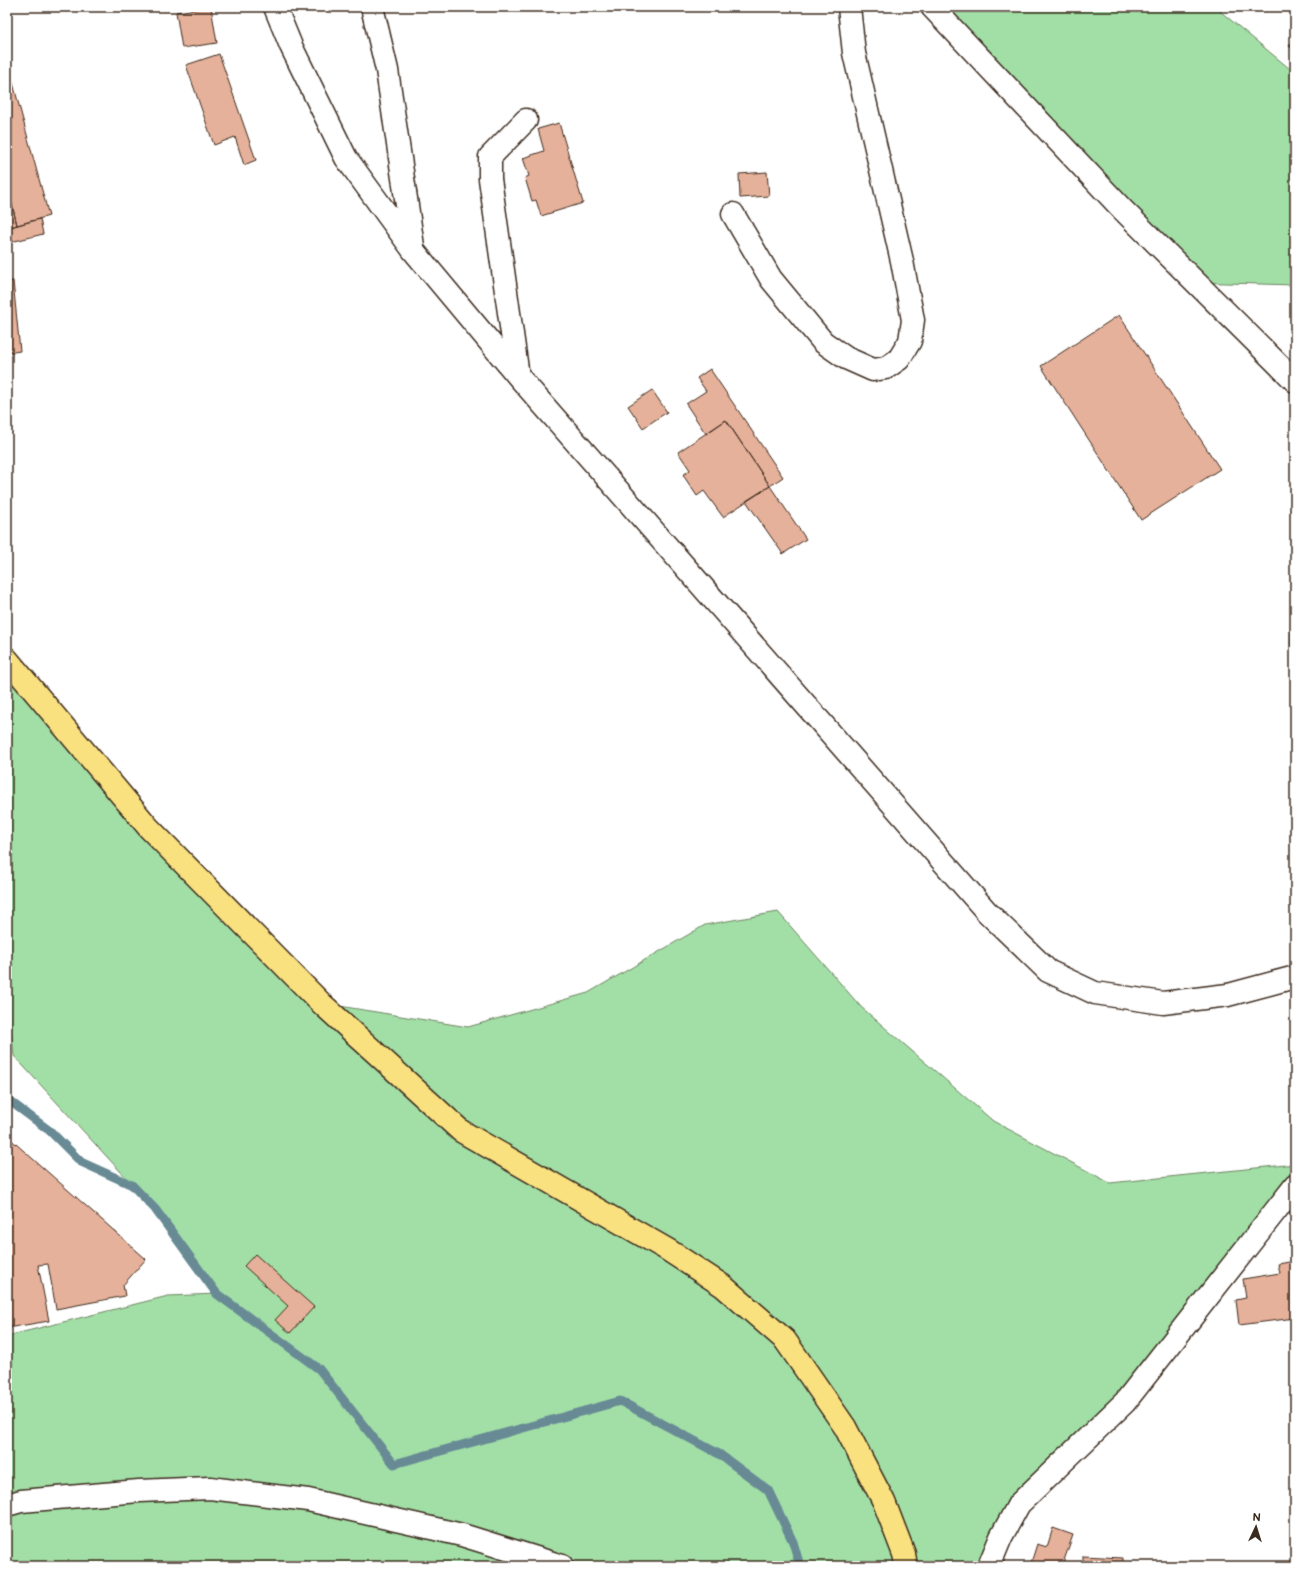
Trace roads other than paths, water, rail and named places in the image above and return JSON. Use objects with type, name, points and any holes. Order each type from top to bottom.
[{"type":"highway","points":[[7,659],[149,828],[321,1003],[461,1131],[668,1250],[723,1286],[785,1340],[845,1427],[884,1502],[906,1566]]},
{"type":"street","points":[[275,7],[291,46],[346,158],[413,250],[518,376],[987,912],[1048,971],[1095,993],[1163,1003],[1228,995],[1295,977]]},
{"type":"street","points":[[372,7],[387,70],[413,250]]},
{"type":"street","points":[[733,214],[771,279],[823,342],[846,358],[873,370],[886,368],[899,359],[910,341],[913,320],[902,261],[854,53],[849,7]]},
{"type":"street","points":[[932,7],[1123,210],[1295,381]]},
{"type":"street","points":[[518,376],[490,179],[490,157],[526,120]]},
{"type":"street","points":[[989,1566],[1001,1537],[1019,1504],[1125,1402],[1295,1186]]},
{"type":"street","points":[[7,1505],[21,1501],[139,1491],[210,1488],[308,1500],[462,1534],[562,1566]]},
{"type":"waterway","points":[[7,1099],[50,1131],[81,1162],[132,1185],[155,1209],[217,1294],[319,1369],[394,1464],[620,1401],[719,1454],[768,1490],[793,1542],[800,1566]]}]
